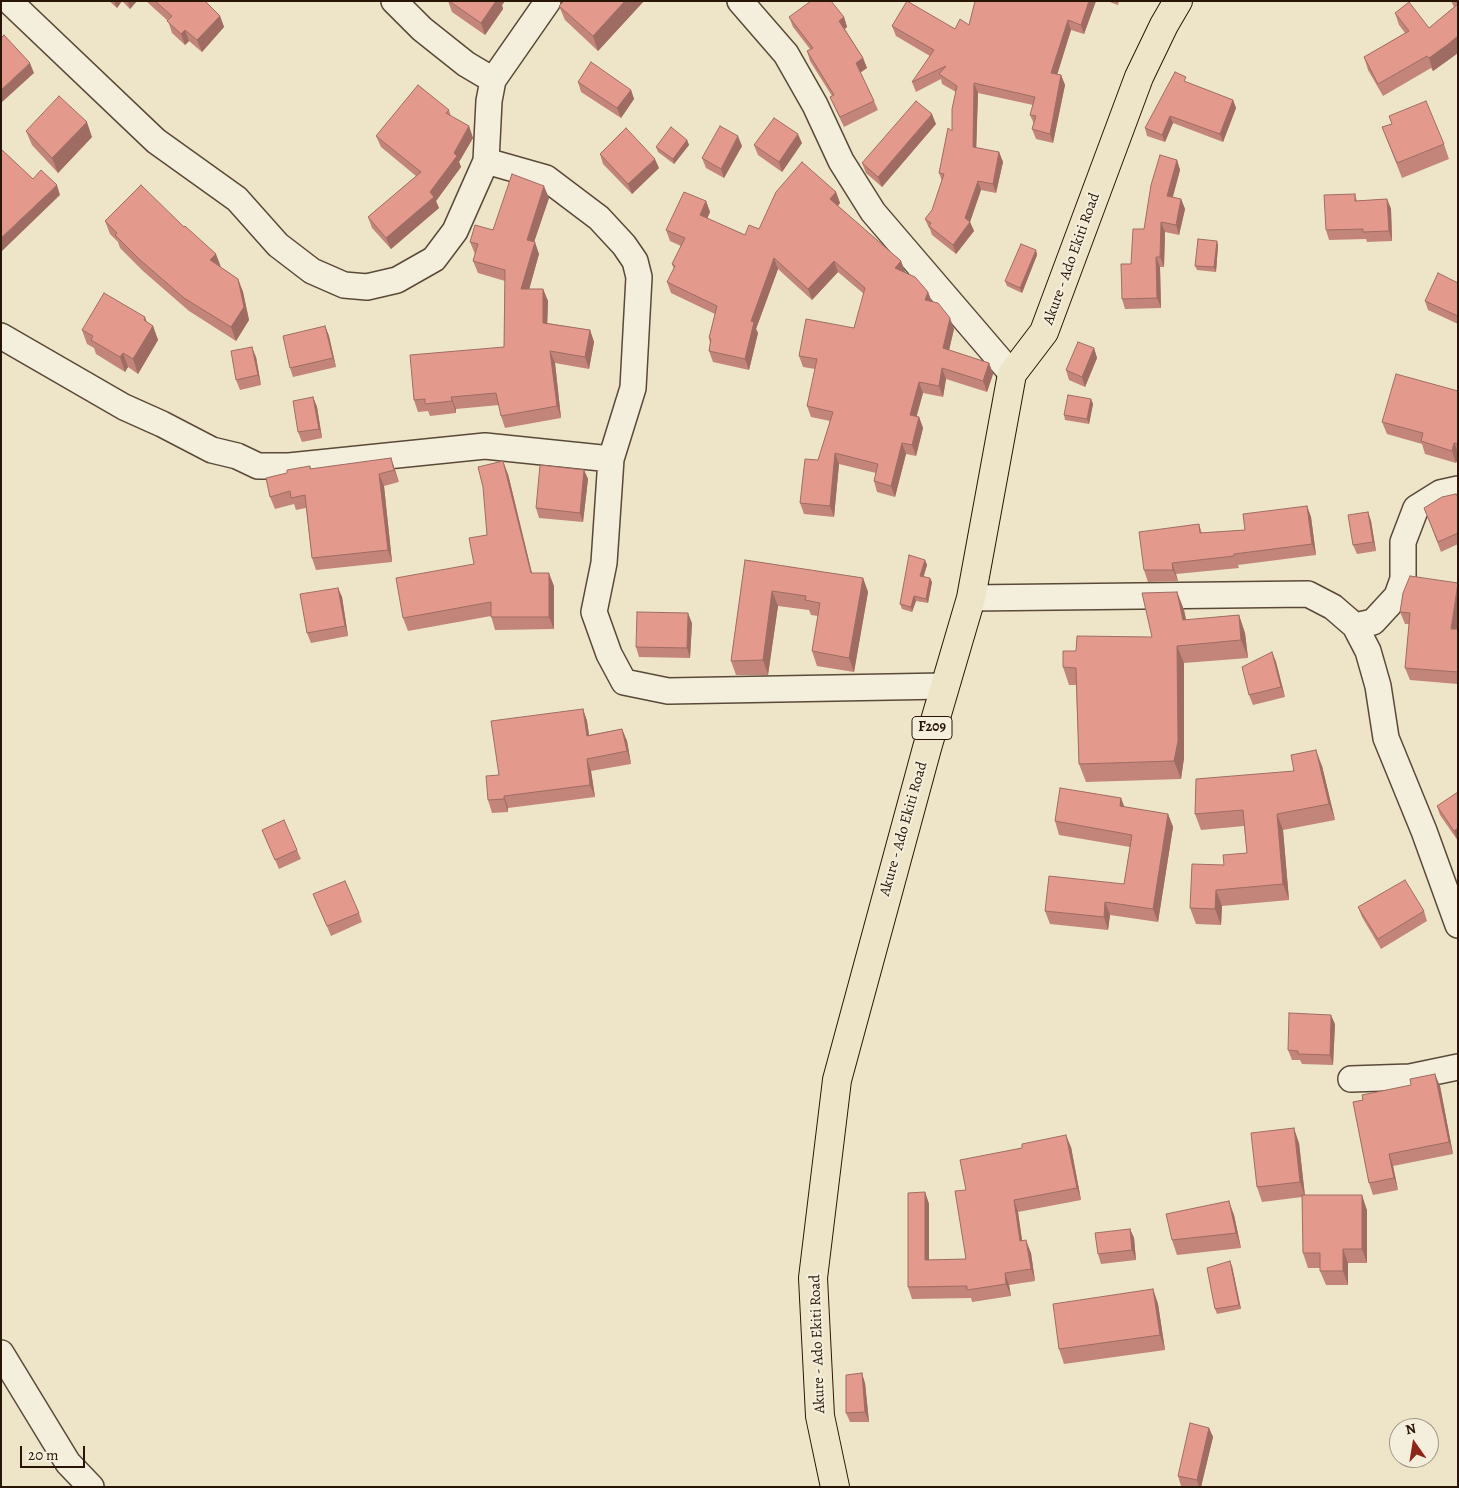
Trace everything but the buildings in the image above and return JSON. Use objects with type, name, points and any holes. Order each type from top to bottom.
[{"type":"main road","name":"Akure - Ado Ekiti Road","points":[[835,1487],[820,1416],[813,1278],[837,1080],[867,960],[972,598],[1012,374],[1044,332],[1139,77],[1178,1]]},
{"type":"street","points":[[9,1],[156,141],[237,199],[278,245],[312,271],[344,284],[367,287],[397,280],[434,259],[455,230],[486,161],[489,101],[493,80],[548,1]]},
{"type":"street","points":[[394,1],[422,29],[466,64],[493,80]]},
{"type":"street","points":[[740,1],[786,54],[816,105],[841,161],[873,212],[1012,374]]},
{"type":"street","points":[[486,161],[546,178],[598,218],[624,245],[635,261],[639,278],[633,388],[611,459],[604,563],[594,612],[609,654],[624,682],[678,692],[945,686]]},
{"type":"street","points":[[1,336],[124,407],[212,450],[237,456],[258,466],[289,466],[485,446],[611,459]]},
{"type":"street","points":[[1355,626],[1373,622],[1398,596],[1403,579],[1403,542],[1416,508],[1440,493],[1458,489]]},
{"type":"street","points":[[972,598],[1308,594],[1333,607],[1355,626],[1368,651],[1378,686],[1386,738],[1424,831],[1442,887],[1458,925]]},
{"type":"street","points":[[1351,1079],[1410,1077],[1458,1067]]},
{"type":"street","points":[[1,1353],[68,1463],[92,1487]]}]
